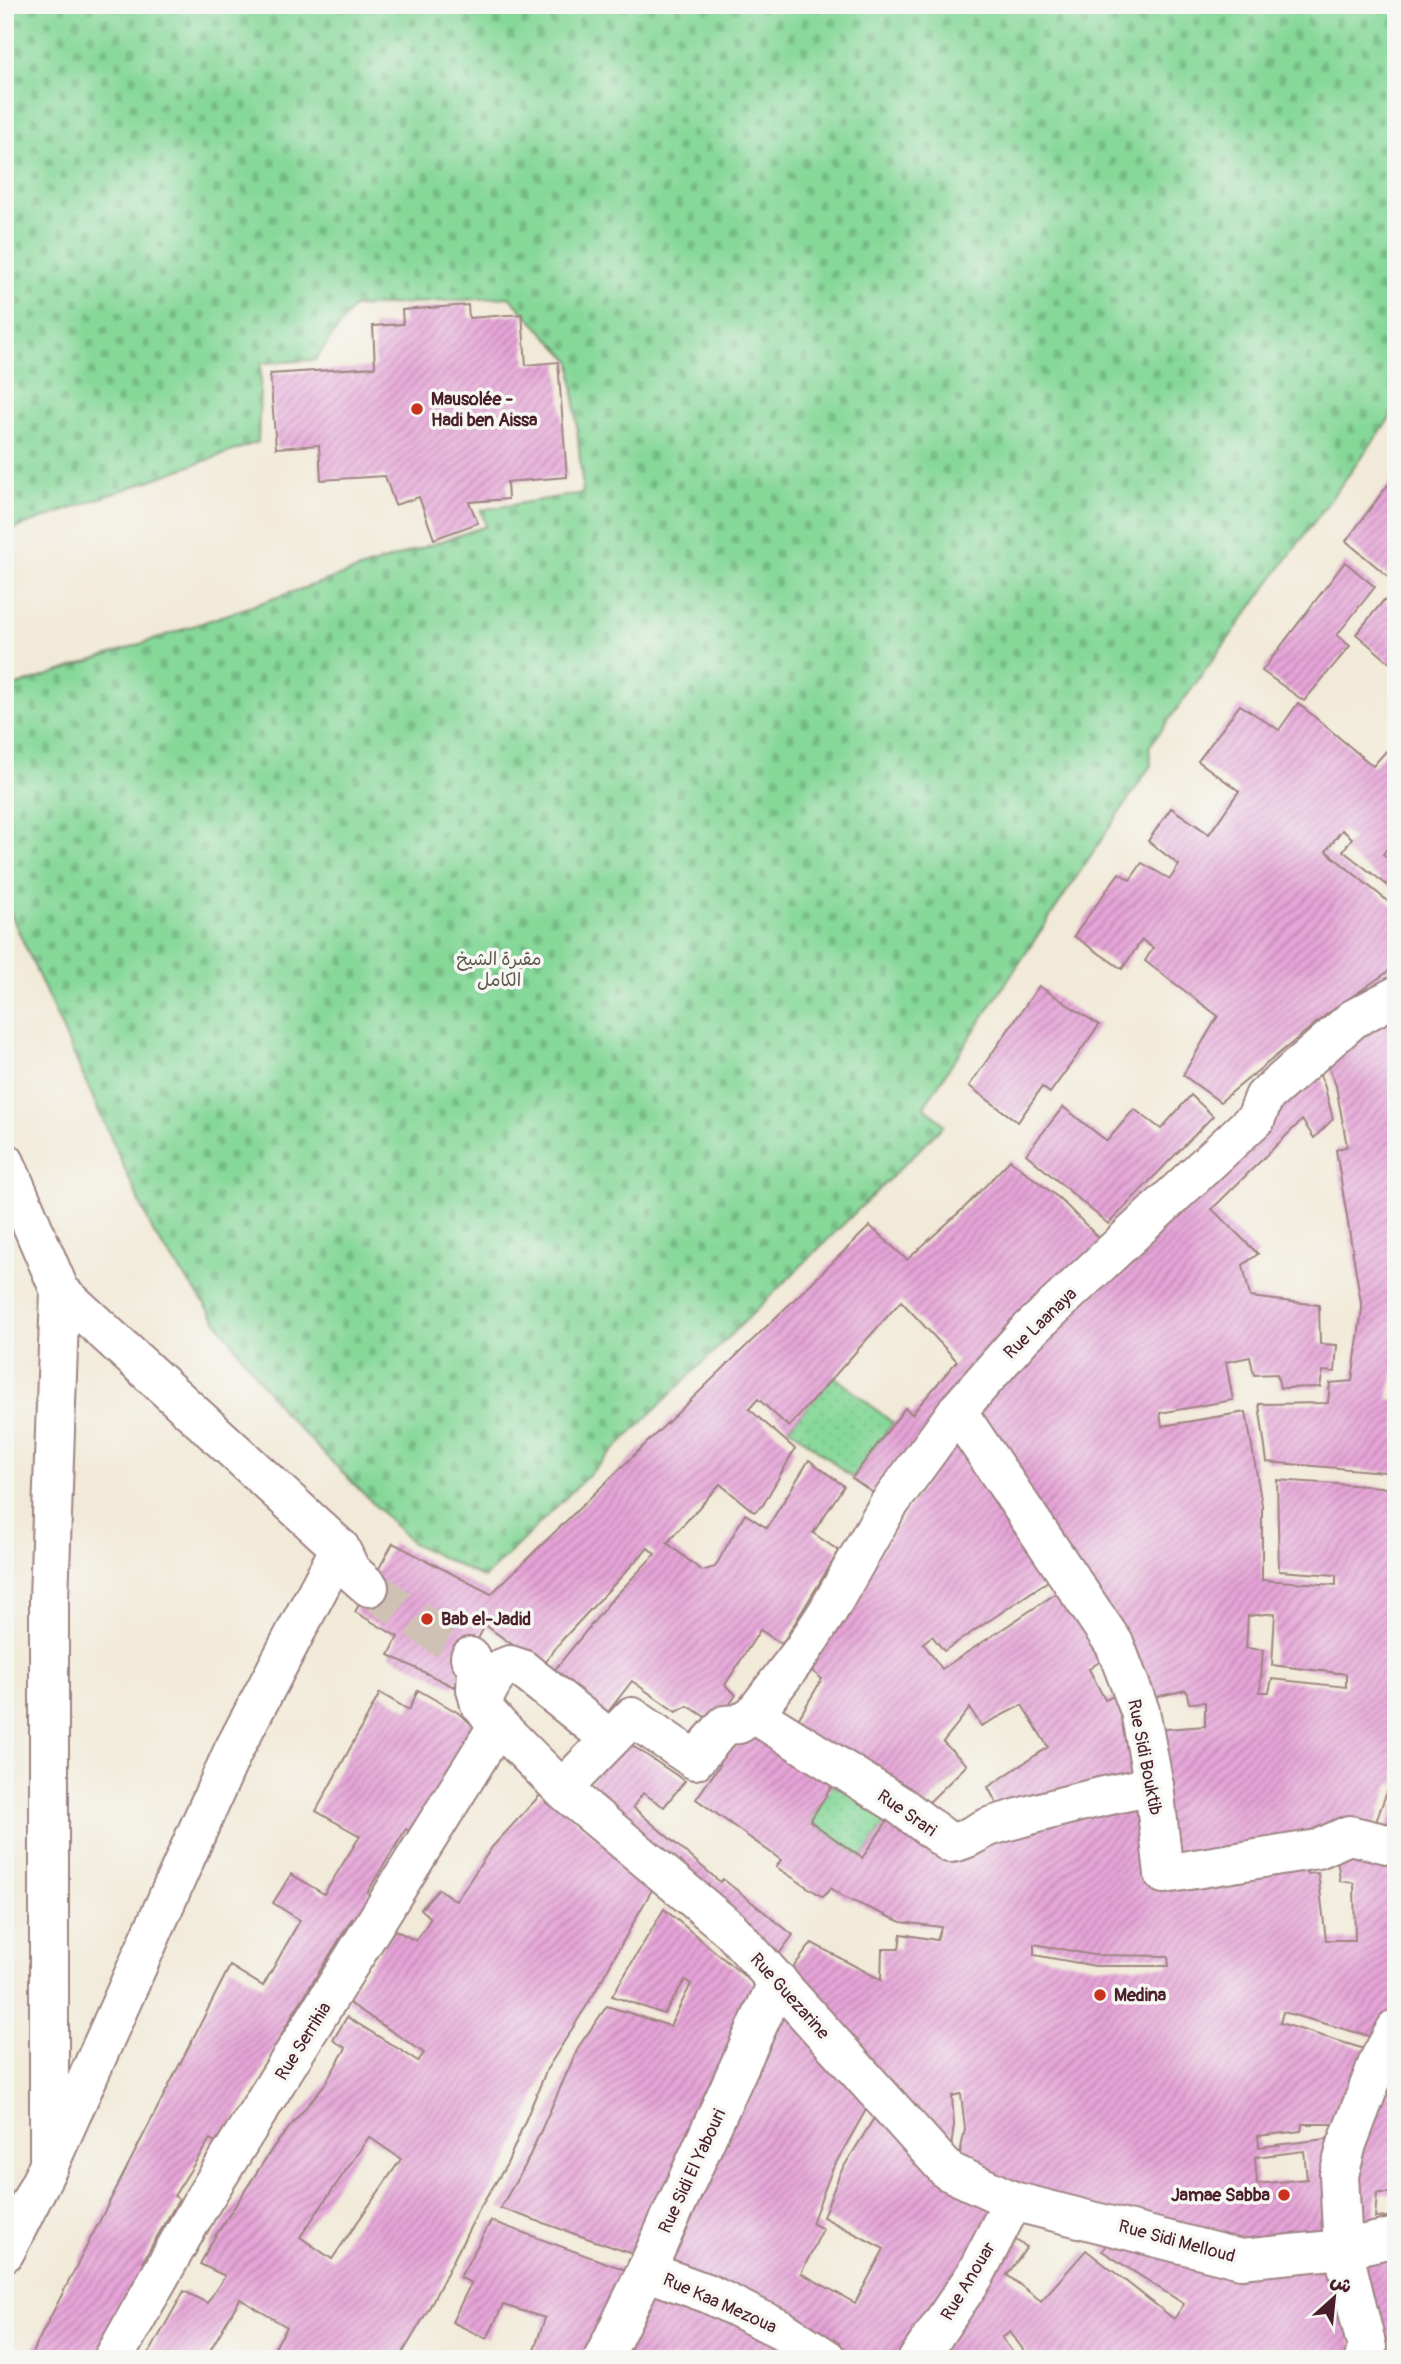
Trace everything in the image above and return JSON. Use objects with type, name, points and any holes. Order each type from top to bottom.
[{"type":"street","name":"Rue Laanaya","points":[[754,1714],[802,1651],[828,1611],[887,1507],[957,1411],[1025,1334],[1256,1118],[1264,1097],[1353,1019],[1396,996]]},
{"type":"street","points":[[5,1162],[60,1290],[340,1548],[351,1571],[369,1587]]},
{"type":"street","points":[[50,2165],[49,1599],[60,1290]]},
{"type":"street","name":"Rue Sidi Bouktib","points":[[957,1411],[1115,1645],[1140,1711],[1154,1786],[1164,1874],[1318,1849],[1349,1835],[1396,1846]]},
{"type":"street","points":[[5,2252],[50,2165],[233,1751],[340,1548]]},
{"type":"street","points":[[470,1657],[477,1670],[477,1689],[489,1714]]},
{"type":"street","name":"Rue Serrihia","points":[[113,2359],[200,2205],[489,1714],[500,1669],[510,1665],[522,1669],[610,1739]]},
{"type":"street","name":"Rue Guezarine","points":[[489,1714],[562,1789],[731,1930],[948,2171],[1013,2201]]},
{"type":"street","points":[[562,1789],[632,1717],[695,1760],[725,1725],[739,1724],[754,1714]]},
{"type":"street","name":"Rue Srari","points":[[754,1714],[901,1806],[950,1843],[958,1843],[986,1827],[1077,1801],[1154,1786]]},
{"type":"street","name":"Rue Sidi El Yabouri","points":[[603,2359],[778,1981]]},
{"type":"street","points":[[1364,2359],[1367,2348],[1343,2249],[1339,2175],[1347,2144],[1379,2060],[1396,2029]]},
{"type":"street","name":"Rue Sidi Melloud","points":[[1013,2201],[1241,2259],[1343,2249],[1396,2237]]},
{"type":"street","name":"Rue Anouar","points":[[918,2359],[975,2276],[1013,2201]]},
{"type":"street","name":"Rue Kaa Mezoua","points":[[646,2271],[709,2294],[770,2324],[827,2359]]},
{"type":"green space","name":"مقبرة الشيخ الكامل","points":[[5,5],[1396,5],[1396,410],[1149,747],[1151,765],[924,1106],[944,1125],[484,1578],[412,1543],[282,1411],[154,1234],[5,901],[5,690],[486,526],[481,510],[583,493],[571,361],[509,297],[353,307],[315,360],[261,363],[258,442],[5,532]]},
{"type":"green space","points":[[834,1376],[893,1423],[852,1478],[789,1427]]},
{"type":"green space","points":[[838,1776],[892,1814],[862,1858],[810,1821]]},
{"type":"building","name":"Mausolée - Hadi ben Aissa","points":[[468,305],[469,318],[522,314],[526,365],[558,362],[567,477],[507,482],[508,499],[469,502],[478,523],[434,539],[419,497],[395,505],[385,476],[321,480],[319,445],[276,448],[270,374],[375,367],[373,326],[403,324],[402,310]]},
{"type":"building","points":[[1396,474],[1396,583],[1346,541]]},
{"type":"building","points":[[1345,562],[1375,587],[1337,635],[1350,646],[1304,701],[1262,671]]},
{"type":"building","points":[[1384,600],[1396,610],[1396,668],[1356,634]]},
{"type":"building","points":[[1298,703],[1373,766],[1396,740],[1396,836],[1383,854],[1396,864],[1396,892],[1343,851],[1352,838],[1342,830],[1326,851],[1396,908],[1396,966],[1327,1014],[1220,1102],[1183,1075],[1218,1016],[1145,961],[1153,948],[1142,940],[1122,969],[1074,936],[1119,873],[1130,880],[1142,863],[1170,879],[1179,865],[1148,841],[1171,808],[1209,834],[1239,791],[1198,761],[1240,705],[1279,730]]},
{"type":"building","points":[[1039,986],[1099,1025],[1050,1093],[1042,1087],[1018,1122],[969,1086]]},
{"type":"building","points":[[1396,1009],[1396,1363],[1388,1399],[1396,1400],[1396,1473],[1267,1462],[1259,1404],[1328,1403],[1330,1383],[1352,1381],[1362,1309],[1336,1150],[1347,1146],[1336,1086],[1327,1063]]},
{"type":"building","points":[[1316,1067],[1324,1084],[1333,1119],[1314,1138],[1302,1120],[1212,1209],[1258,1254],[1243,1265],[1250,1297],[1319,1305],[1320,1344],[1337,1345],[1335,1372],[1323,1371],[1320,1387],[1280,1388],[1277,1374],[1254,1375],[1250,1357],[1226,1362],[1233,1400],[1160,1413],[1162,1426],[1246,1412],[1262,1505],[1262,1580],[1336,1585],[1336,1575],[1279,1571],[1277,1480],[1381,1487],[1396,1491],[1396,1786],[1390,1783],[1373,1830],[1173,1862],[1154,1730],[1205,1726],[1205,1702],[1189,1703],[1186,1690],[1147,1699],[975,1414],[1032,1343]],"holes":[[[1275,1613],[1272,1665],[1346,1674],[1346,1687],[1272,1679],[1269,1692],[1260,1692],[1263,1650],[1246,1648],[1248,1616]]]},
{"type":"building","points":[[1191,1095],[1213,1116],[1108,1224],[1026,1154],[1063,1107],[1107,1141],[1134,1109],[1161,1129]]},
{"type":"building","points":[[1010,1160],[1060,1199],[1102,1241],[875,1494],[852,1478],[905,1408],[912,1414],[957,1361],[901,1301],[789,1427],[758,1399],[749,1409],[795,1449],[763,1505],[754,1512],[720,1484],[667,1543],[702,1571],[715,1567],[745,1514],[767,1528],[809,1460],[844,1486],[813,1533],[839,1551],[782,1644],[760,1630],[725,1685],[736,1695],[716,1724],[688,1706],[676,1712],[632,1681],[604,1717],[551,1674],[609,1603],[655,1554],[648,1548],[562,1640],[542,1666],[485,1625],[454,1687],[389,1655],[398,1637],[355,1612],[393,1543],[491,1594],[870,1226],[907,1260],[966,1206]]},
{"type":"building","points":[[959,1431],[1057,1575],[944,1651],[932,1636],[923,1643],[942,1669],[1066,1587],[1111,1654],[1089,1669],[1105,1700],[1126,1691],[1143,1776],[1002,1814],[988,1787],[1048,1747],[1022,1705],[981,1726],[970,1708],[943,1742],[967,1765],[920,1811],[793,1728],[822,1679],[806,1666]]},
{"type":"building","points":[[418,1690],[457,1712],[479,1730],[415,1835],[406,1829],[367,1893],[379,1901],[363,1926],[352,1919],[293,2014],[221,2145],[210,2139],[174,2196],[179,2199],[143,2261],[150,2266],[97,2359],[29,2359],[230,1966],[263,1986],[300,1920],[273,1903],[291,1874],[324,1894],[360,1836],[316,1811],[380,1693],[409,1710]]},
{"type":"building","name":"Medina","points":[[753,1725],[838,1776],[810,1821],[862,1858],[892,1814],[949,1853],[1148,1798],[1157,1881],[1304,1858],[1308,1874],[1318,1873],[1326,1940],[1355,1940],[1354,1883],[1340,1881],[1336,1848],[1396,1852],[1396,2010],[1380,2039],[1283,2012],[1280,2023],[1371,2051],[1343,2124],[1302,2124],[1301,2131],[1258,2136],[1259,2147],[1334,2138],[1335,2242],[1238,2252],[957,2168],[965,2129],[961,2094],[952,2096],[954,2125],[950,2156],[787,1975],[812,1943],[881,1980],[882,1949],[899,1949],[901,1934],[937,1940],[941,1927],[901,1922],[843,1897],[831,1888],[823,1897],[776,1867],[781,1860],[696,1799],[720,1765],[710,1757]],"holes":[[[1034,1944],[1093,1955],[1168,1956],[1169,1966],[1095,1966],[1034,1955]],[[1304,2151],[1307,2179],[1257,2184],[1255,2157]]]},
{"type":"building","points":[[624,1740],[685,1781],[664,1807],[643,1793],[633,1807],[720,1882],[723,1879],[793,1935],[778,1955],[583,1792]]},
{"type":"building","points":[[543,1792],[654,1886],[592,1997],[547,2069],[507,2164],[480,2208],[428,2310],[399,2359],[268,2359],[287,2327],[240,2299],[205,2359],[146,2359],[184,2291],[207,2303],[225,2276],[200,2264],[274,2146],[325,2084],[346,2048],[333,2040],[347,2017],[418,2061],[424,2053],[345,2000],[395,1930],[416,1941],[431,1918],[421,1909],[439,1889],[456,1901],[492,1847]],"holes":[[[369,2137],[401,2159],[332,2259],[300,2237]]]},
{"type":"building","points":[[1396,1803],[1396,1835],[1385,1831]]},
{"type":"building","points":[[664,1909],[761,1990],[641,2257],[500,2208],[525,2166],[579,2046],[607,2006],[670,2026],[691,1984],[685,1980],[664,2014],[612,1996]]},
{"type":"building","points":[[780,2002],[871,2101],[832,2170],[812,2223],[823,2229],[801,2273],[855,2303],[884,2249],[823,2217],[840,2173],[879,2110],[994,2212],[907,2359],[851,2359],[779,2317],[659,2266]]},
{"type":"building","points":[[1396,2048],[1396,2193],[1377,2193],[1375,2218],[1388,2217],[1390,2230],[1355,2237],[1351,2180]]},
{"type":"building","points":[[491,2221],[637,2274],[594,2359],[531,2359],[545,2318],[503,2305],[487,2339],[452,2322],[471,2283],[460,2277]]},
{"type":"building","points":[[1114,2232],[1338,2258],[1355,2359],[1030,2359],[1010,2332],[1002,2338],[1018,2359],[928,2359],[1007,2235],[1027,2247],[1007,2275],[1041,2301],[1086,2250],[1174,2319],[1184,2304],[1102,2251]]},
{"type":"building","points":[[1396,2246],[1396,2337],[1375,2341],[1352,2255]]},
{"type":"building","points":[[651,2278],[815,2359],[612,2359]]},
{"type":"tunnel","points":[[369,1587],[470,1657]]},
{"type":"place","name":"Mausolée - Hadi ben Aissa","points":[[417,409]]},
{"type":"place","name":"Bab el-Jadid","points":[[427,1619]]},
{"type":"place","name":"Medina","points":[[1100,1995]]},
{"type":"place","name":"Jamae Sabba","points":[[1284,2195]]}]
